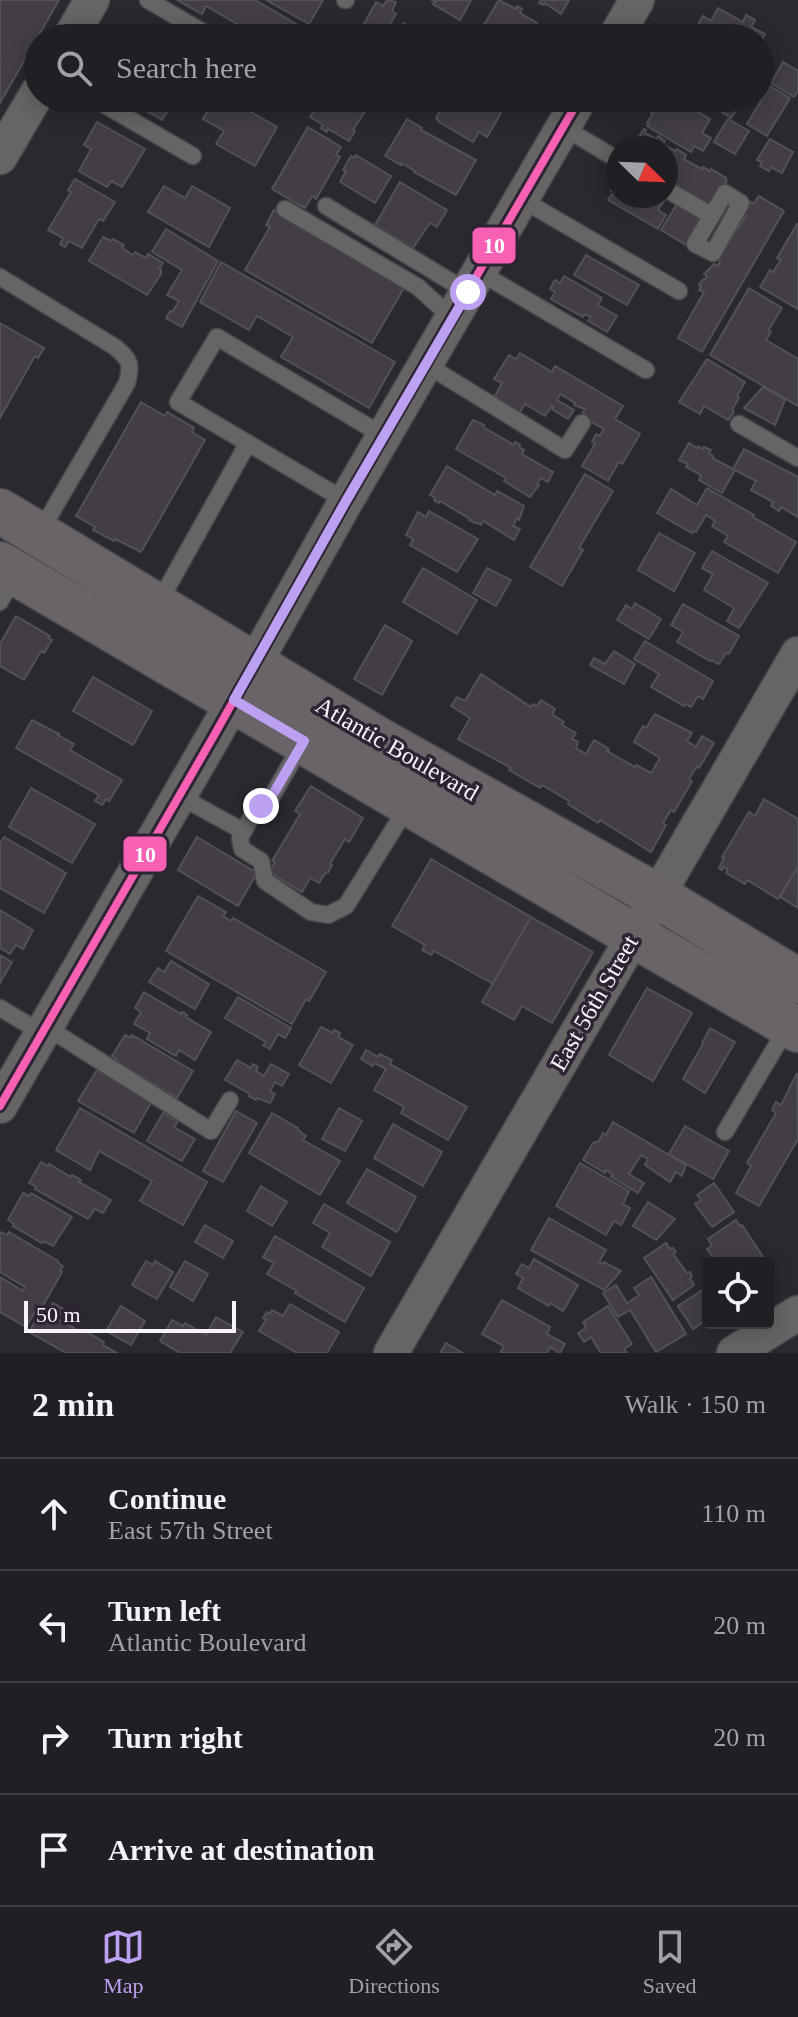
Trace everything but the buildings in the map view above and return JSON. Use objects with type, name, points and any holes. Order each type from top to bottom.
[{"type":"main road","name":"Atlantic Boulevard","points":[[0,511],[157,606],[304,741],[793,1027]]},
{"type":"main road","name":"Atlantic Boulevard","points":[[5,580],[381,741],[657,896],[798,981]]},
{"type":"street","points":[[78,24],[92,0]]},
{"type":"street","points":[[623,24],[637,0]]},
{"type":"street","points":[[0,157],[26,112]]},
{"type":"street","points":[[0,1106],[572,112]]},
{"type":"street","name":"East 56th Street","points":[[391,1353],[798,654]]},
{"type":"street","points":[[734,1353],[798,1313]]},
{"type":"lane","points":[[148,0],[189,24]]},
{"type":"lane","points":[[117,112],[193,156]]},
{"type":"lane","points":[[563,127],[606,153]]},
{"type":"lane","points":[[678,196],[712,216]]},
{"type":"lane","points":[[521,199],[679,291]]},
{"type":"lane","points":[[326,206],[466,294],[646,370]]},
{"type":"lane","points":[[285,209],[418,287],[466,294]]},
{"type":"lane","points":[[0,277],[115,347],[128,357],[131,368],[127,383],[38,534]]},
{"type":"lane","points":[[346,501],[178,402],[217,337],[384,436]]},
{"type":"lane","points":[[425,364],[565,450],[582,423]]},
{"type":"lane","points":[[739,424],[798,458]]},
{"type":"lane","points":[[157,606],[248,443]]},
{"type":"lane","points":[[304,741],[272,796],[255,810],[240,838],[242,849],[261,861],[265,881],[311,912],[328,915],[346,906],[409,803]]},
{"type":"lane","points":[[179,796],[243,831]]},
{"type":"lane","points":[[0,1008],[44,1030],[211,1131],[230,1100]]},
{"type":"lane","points":[[725,1132],[793,1027]]},
{"type":"transit line","name":"10","points":[[0,1106],[572,112]]},
{"type":"route","points":[[261,806],[272,796],[304,741],[234,700],[468,292]]}]
